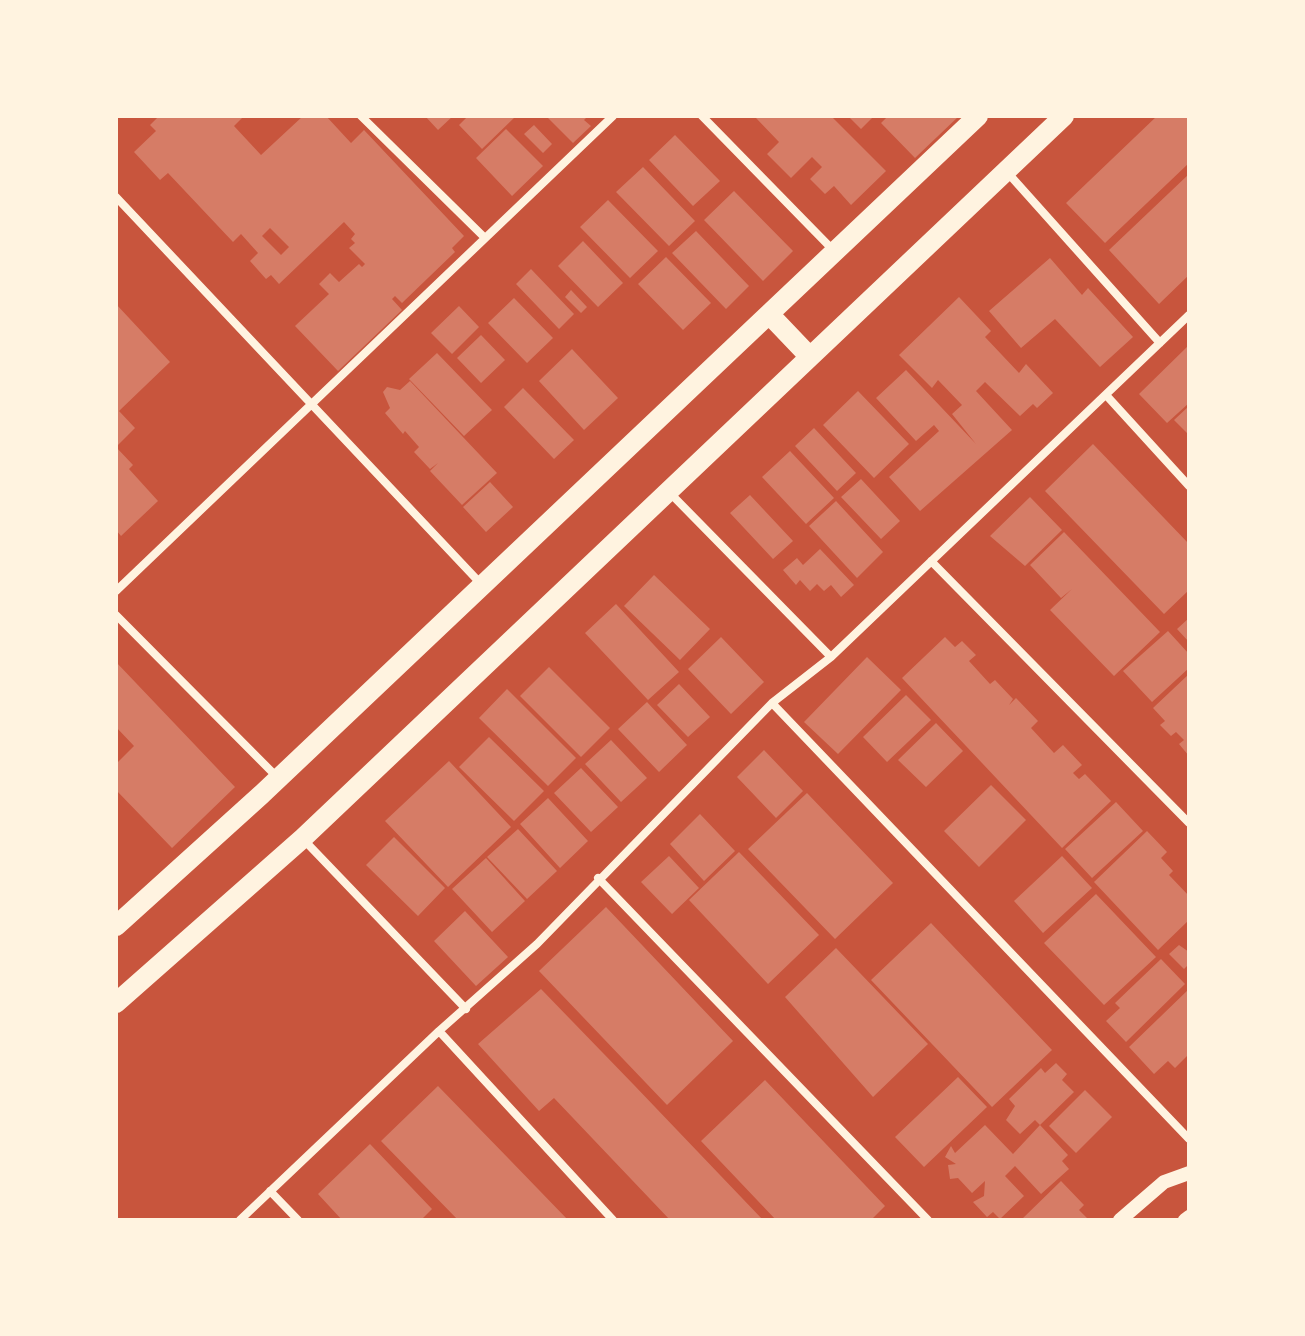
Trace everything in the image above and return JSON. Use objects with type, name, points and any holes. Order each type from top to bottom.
[{"type":"main road","points":[[116,926],[278,779],[978,116]]},
{"type":"main road","points":[[116,1003],[303,838],[1064,116]]},
{"type":"main road","points":[[769,314],[810,357]]},
{"type":"street","points":[[361,116],[485,238]]},
{"type":"street","points":[[116,591],[613,116]]},
{"type":"street","points":[[702,116],[835,252]]},
{"type":"street","points":[[1006,171],[1160,343]]},
{"type":"street","points":[[116,197],[483,585]]},
{"type":"street","points":[[240,1220],[439,1031],[537,944],[598,878],[772,703],[831,657],[1189,315]]},
{"type":"street","points":[[1106,395],[1189,486]]},
{"type":"street","points":[[668,491],[831,657]]},
{"type":"street","points":[[931,561],[1189,823]]},
{"type":"street","points":[[116,615],[278,779]]},
{"type":"street","points":[[772,703],[1189,1139]]},
{"type":"street","points":[[303,838],[466,1009]]},
{"type":"street","points":[[598,878],[928,1220]]},
{"type":"street","points":[[439,1031],[613,1220]]},
{"type":"street","points":[[1120,1220],[1164,1182],[1189,1173]]},
{"type":"street","points":[[270,1191],[298,1220]]},
{"type":"building","points":[[159,116],[244,116],[234,126],[261,155],[303,116],[326,116],[351,143],[364,130],[464,236],[452,248],[455,252],[402,303],[395,296],[392,299],[402,310],[338,371],[295,326],[329,294],[319,284],[330,273],[339,282],[359,264],[362,267],[365,264],[349,248],[355,243],[351,239],[355,234],[344,222],[279,284],[271,275],[266,279],[250,261],[258,253],[241,234],[233,242],[168,173],[160,180],[134,152],[156,131],[150,125]],"holes":[[[270,228],[289,247],[281,255],[262,236]]]},
{"type":"building","points":[[425,116],[453,116],[438,130]]},
{"type":"building","points":[[468,116],[516,116],[482,149],[459,125]]},
{"type":"building","points":[[546,116],[588,116],[584,120],[591,126],[573,143]]},
{"type":"building","points":[[831,116],[886,171],[851,205],[834,186],[825,194],[810,179],[822,167],[812,157],[791,178],[767,154],[779,142],[756,118]]},
{"type":"building","points":[[848,116],[874,116],[861,129]]},
{"type":"building","points":[[888,116],[959,116],[915,158],[881,123]]},
{"type":"building","points":[[1157,116],[1189,116],[1189,163],[1105,243],[1066,203]]},
{"type":"building","points":[[534,125],[552,144],[543,153],[524,134]]},
{"type":"building","points":[[506,129],[543,166],[512,196],[476,158]]},
{"type":"building","points":[[675,135],[720,181],[693,206],[649,160]]},
{"type":"building","points":[[643,167],[695,221],[669,246],[616,192]]},
{"type":"building","points":[[1189,174],[1189,275],[1159,304],[1109,250]]},
{"type":"building","points":[[734,191],[793,251],[763,281],[704,220]]},
{"type":"building","points":[[608,200],[658,251],[630,278],[580,227]]},
{"type":"building","points":[[696,231],[749,286],[726,309],[672,253]]},
{"type":"building","points":[[583,241],[623,283],[598,307],[558,266]]},
{"type":"building","points":[[666,257],[711,303],[683,330],[638,284]]},
{"type":"building","points":[[1050,258],[1082,295],[1088,288],[1133,337],[1100,367],[1055,319],[1021,348],[989,311]]},
{"type":"building","points":[[531,269],[574,314],[559,329],[516,284]]},
{"type":"building","points":[[571,290],[587,307],[581,313],[565,297]]},
{"type":"building","points":[[959,297],[991,331],[985,337],[1019,373],[1026,364],[1053,393],[1037,408],[1033,404],[1020,416],[985,382],[976,391],[1012,430],[920,511],[889,477],[939,431],[934,425],[916,441],[876,398],[906,370],[976,444],[952,414],[962,405],[938,380],[932,388],[899,355]]},
{"type":"building","points":[[514,298],[553,338],[527,363],[488,323]]},
{"type":"building","points":[[116,304],[170,362],[119,411],[135,428],[116,447]]},
{"type":"building","points":[[459,306],[479,327],[452,354],[431,333]]},
{"type":"building","points":[[481,335],[505,360],[481,383],[457,358]]},
{"type":"building","points":[[1189,345],[1189,403],[1167,423],[1139,394]]},
{"type":"building","points":[[572,349],[618,398],[584,430],[539,381]]},
{"type":"building","points":[[437,353],[492,410],[464,436],[409,379]]},
{"type":"building","points":[[410,381],[497,473],[462,505],[430,471],[438,463],[430,469],[414,452],[419,447],[385,413],[390,408],[383,392],[387,387],[400,390]]},
{"type":"building","points":[[523,388],[574,440],[554,459],[504,407]]},
{"type":"building","points":[[858,391],[909,444],[874,478],[823,425]]},
{"type":"building","points":[[1189,406],[1189,435],[1174,420]]},
{"type":"building","points":[[814,428],[856,473],[837,491],[795,446]]},
{"type":"building","points":[[1093,444],[1189,544],[1189,590],[1164,614],[1045,491]]},
{"type":"building","points":[[116,447],[133,465],[129,469],[158,501],[121,536],[116,530]]},
{"type":"building","points":[[790,451],[834,498],[806,524],[762,477]]},
{"type":"building","points":[[861,479],[900,521],[881,539],[841,497]]},
{"type":"building","points":[[490,482],[513,507],[486,532],[463,507]]},
{"type":"building","points":[[750,495],[793,541],[773,559],[730,513]]},
{"type":"building","points":[[1030,497],[1062,530],[1025,566],[990,536]]},
{"type":"building","points":[[836,501],[883,552],[857,578],[809,526]]},
{"type":"building","points":[[1064,532],[1160,632],[1114,676],[1050,610],[1072,589],[1061,598],[1030,565]]},
{"type":"building","points":[[820,549],[854,585],[841,597],[831,585],[824,591],[817,584],[810,591],[800,580],[796,585],[783,570],[797,558],[803,565]]},
{"type":"building","points":[[654,575],[710,629],[680,660],[624,606]]},
{"type":"building","points":[[616,604],[679,672],[648,700],[585,633]]},
{"type":"building","points":[[1189,618],[1189,642],[1177,629]]},
{"type":"building","points":[[1168,631],[1189,654],[1189,668],[1152,702],[1123,671]]},
{"type":"building","points":[[721,637],[764,682],[731,714],[688,669]]},
{"type":"building","points":[[945,637],[955,647],[962,641],[976,655],[969,661],[990,684],[995,680],[1013,699],[1009,705],[1016,698],[1038,721],[1031,728],[1054,753],[1063,745],[1082,765],[1073,773],[1079,779],[1085,774],[1111,801],[1062,848],[902,678]]},
{"type":"building","points":[[867,657],[901,690],[838,754],[804,722]]},
{"type":"building","points":[[116,662],[235,787],[172,848],[116,790],[116,764],[134,746],[116,727]]},
{"type":"building","points":[[549,667],[610,728],[581,757],[520,696]]},
{"type":"building","points":[[1189,674],[1189,756],[1179,744],[1184,740],[1176,732],[1171,736],[1160,725],[1165,721],[1153,708]]},
{"type":"building","points":[[679,684],[710,717],[688,737],[657,705]]},
{"type":"building","points":[[507,689],[576,758],[548,786],[479,718]]},
{"type":"building","points":[[906,695],[931,720],[887,762],[863,737]]},
{"type":"building","points":[[647,702],[687,745],[659,772],[618,729]]},
{"type":"building","points":[[936,723],[963,751],[926,787],[898,760]]},
{"type":"building","points":[[489,737],[544,791],[514,821],[459,767]]},
{"type":"building","points":[[611,740],[647,778],[621,802],[585,764]]},
{"type":"building","points":[[764,750],[803,791],[776,818],[737,777]]},
{"type":"building","points":[[449,761],[511,827],[448,887],[385,821]]},
{"type":"building","points":[[581,768],[618,807],[591,832],[554,793]]},
{"type":"building","points":[[991,785],[1026,820],[979,867],[944,831]]},
{"type":"building","points":[[807,793],[893,883],[835,939],[748,849]]},
{"type":"building","points":[[548,798],[588,841],[560,868],[520,824]]},
{"type":"building","points":[[1116,802],[1143,831],[1092,878],[1065,849]]},
{"type":"building","points":[[700,814],[735,851],[704,881],[670,844]]},
{"type":"building","points":[[518,829],[557,871],[527,899],[487,857]]},
{"type":"building","points":[[1147,831],[1167,852],[1161,858],[1173,871],[1169,875],[1189,896],[1189,920],[1158,950],[1094,882]]},
{"type":"building","points":[[394,837],[445,888],[418,916],[366,865]]},
{"type":"building","points":[[739,852],[819,935],[768,984],[689,900]]},
{"type":"building","points":[[669,856],[699,888],[672,914],[641,882]]},
{"type":"building","points":[[1062,856],[1092,888],[1043,933],[1014,901]]},
{"type":"building","points":[[486,858],[525,901],[492,932],[452,889]]},
{"type":"building","points":[[1096,894],[1156,957],[1104,1005],[1044,943]]},
{"type":"building","points":[[606,907],[733,1041],[667,1105],[539,971]]},
{"type":"building","points":[[465,911],[508,957],[476,986],[434,941]]},
{"type":"building","points":[[931,923],[1052,1050],[992,1107],[871,980]]},
{"type":"building","points":[[1179,945],[1189,952],[1189,964],[1184,969],[1169,954]]},
{"type":"building","points":[[836,948],[928,1044],[873,1097],[785,997]]},
{"type":"building","points":[[1161,959],[1185,984],[1126,1042],[1106,1021],[1120,1008],[1115,1003]]},
{"type":"building","points":[[541,989],[763,1220],[670,1220],[554,1098],[539,1111],[478,1044]]},
{"type":"building","points":[[1189,989],[1189,1054],[1175,1068],[1168,1061],[1154,1074],[1129,1047]]},
{"type":"building","points":[[1056,1063],[1067,1074],[1062,1080],[1074,1092],[1040,1125],[1035,1120],[1020,1134],[1006,1120],[1015,1106],[1009,1099],[1041,1068],[1045,1073]]},
{"type":"building","points":[[958,1077],[987,1107],[924,1167],[895,1137]]},
{"type":"building","points":[[765,1080],[885,1206],[871,1220],[776,1220],[701,1141]]},
{"type":"building","points":[[438,1086],[568,1220],[458,1220],[381,1141]]},
{"type":"building","points":[[1085,1090],[1112,1117],[1076,1153],[1049,1126]]},
{"type":"building","points":[[985,1125],[1013,1154],[1040,1125],[1068,1155],[1062,1161],[1069,1169],[1041,1194],[1015,1166],[1005,1176],[1024,1196],[1000,1219],[993,1212],[987,1217],[973,1202],[984,1196],[985,1181],[972,1193],[958,1178],[950,1179],[948,1165],[956,1164],[945,1157],[951,1146],[955,1153]]},
{"type":"building","points":[[370,1144],[432,1209],[421,1220],[342,1220],[318,1194]]},
{"type":"building","points":[[1061,1181],[1084,1205],[1079,1210],[1088,1219],[1021,1220]]}]
